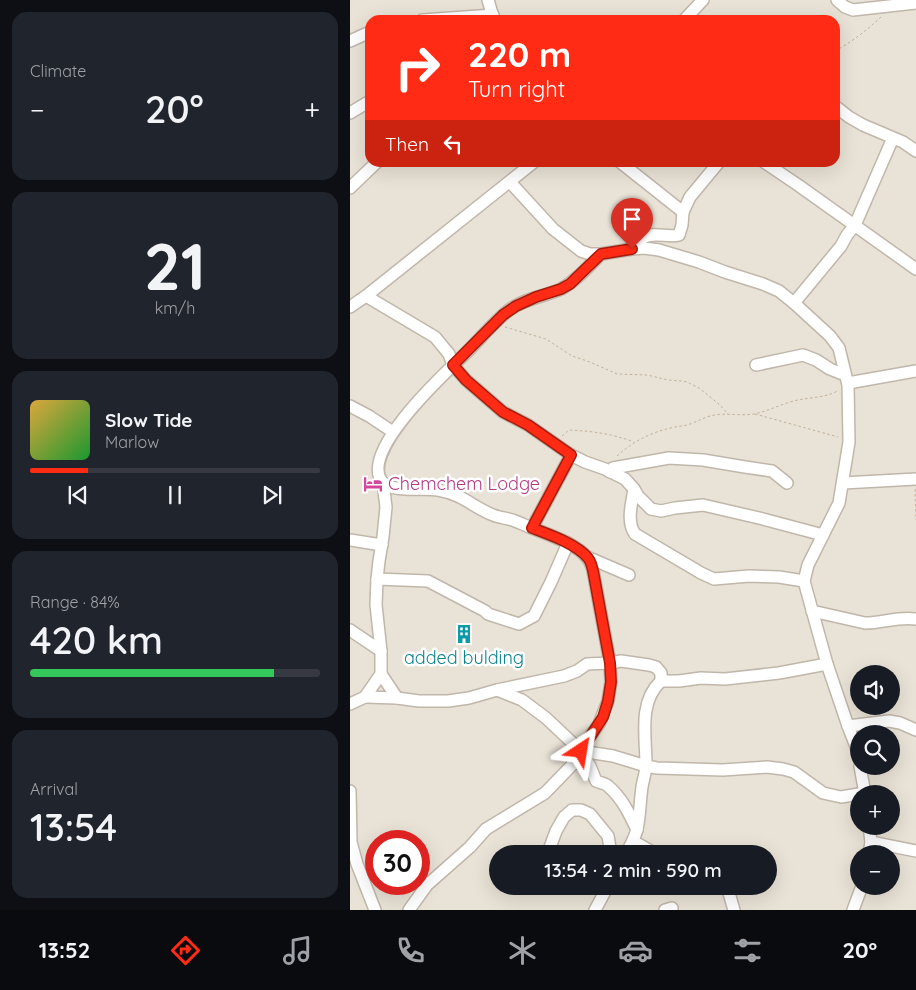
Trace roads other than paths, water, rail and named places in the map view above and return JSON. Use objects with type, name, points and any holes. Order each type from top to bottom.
[{"type":"street","points":[[488,0],[492,15]]},
{"type":"street","points":[[689,15],[703,0]]},
{"type":"street","points":[[837,0],[845,7],[853,10],[916,3]]},
{"type":"street","points":[[350,41],[365,34]]},
{"type":"street","points":[[350,113],[365,104]]},
{"type":"street","points":[[840,110],[863,125],[904,142],[916,151]]},
{"type":"street","points":[[794,302],[841,246],[855,225],[893,138]]},
{"type":"street","points":[[350,188],[372,167]]},
{"type":"street","points":[[350,307],[528,167]]},
{"type":"street","points":[[626,167],[683,212]]},
{"type":"street","points":[[632,249],[644,237],[651,235],[679,235],[683,212],[690,197],[715,167]]},
{"type":"street","points":[[771,167],[916,269]]},
{"type":"street","points":[[510,182],[554,229],[581,251],[590,254],[601,254],[644,248],[659,250],[699,262],[779,291],[794,302],[830,336],[839,348],[847,381],[849,442],[843,483],[839,503],[808,565],[804,581],[827,664],[850,731]]},
{"type":"street","points":[[397,698],[381,674],[381,651],[376,605],[377,579],[386,507],[383,483],[378,467],[381,458],[393,432],[414,406],[437,380],[510,310],[523,302],[556,291],[570,284],[601,254]]},
{"type":"street","points":[[366,296],[435,337],[449,354],[453,365],[466,380],[503,412],[528,425],[571,455],[585,462],[611,470],[625,479],[651,509],[661,511],[703,505],[823,536]]},
{"type":"street","points":[[756,364],[803,355],[816,360],[847,381],[916,371]]},
{"type":"street","points":[[350,406],[393,432]]},
{"type":"street","points":[[532,528],[571,455]]},
{"type":"street","points":[[611,470],[669,458],[703,460],[772,471],[787,483]]},
{"type":"street","points":[[843,483],[916,479]]},
{"type":"street","points":[[383,483],[390,487],[437,490],[458,495],[494,515],[560,539],[587,557],[630,575]]},
{"type":"street","points":[[634,489],[630,514],[632,531],[701,574],[714,579],[749,576],[804,581]]},
{"type":"street","points":[[350,540],[382,544]]},
{"type":"street","points":[[377,579],[428,581],[488,614],[519,624],[534,616],[568,543]]},
{"type":"street","points":[[409,910],[427,885],[470,847],[486,829],[545,792],[576,761],[599,724],[606,710],[611,682],[610,663],[594,576],[587,557]]},
{"type":"street","points":[[812,611],[865,623],[894,619],[916,619]]},
{"type":"street","points":[[350,630],[381,651]]},
{"type":"street","points":[[365,697],[448,701],[564,676],[578,671],[587,664],[622,661],[649,665],[656,668],[661,673],[661,681],[651,693],[646,716],[646,766],[635,835],[630,845]]},
{"type":"street","points":[[661,681],[701,678],[725,679],[786,672],[827,664]]},
{"type":"street","points":[[350,705],[365,697],[381,674]]},
{"type":"street","points":[[497,690],[522,700],[546,718],[581,751],[596,781],[608,786],[627,808],[635,835],[646,845]]},
{"type":"street","points":[[848,726],[889,721],[900,723],[916,730]]},
{"type":"street","points":[[581,751],[613,756],[657,768],[723,770],[766,767],[783,769],[794,772],[823,793],[841,797],[850,796]]},
{"type":"street","points":[[350,791],[351,842],[357,864],[375,910]]},
{"type":"street","points":[[551,845],[564,817],[572,810],[581,810],[590,814],[608,836],[610,845]]},
{"type":"street","points":[[900,851],[916,852]]},
{"type":"street","points":[[595,910],[603,895]]},
{"type":"street","points":[[730,895],[734,910]]},
{"type":"street","points":[[853,910],[859,895]]},
{"type":"place","name":"Chemchem Lodge","points":[[373,484]]},
{"type":"place","name":"added bulding","points":[[464,634]]}]
